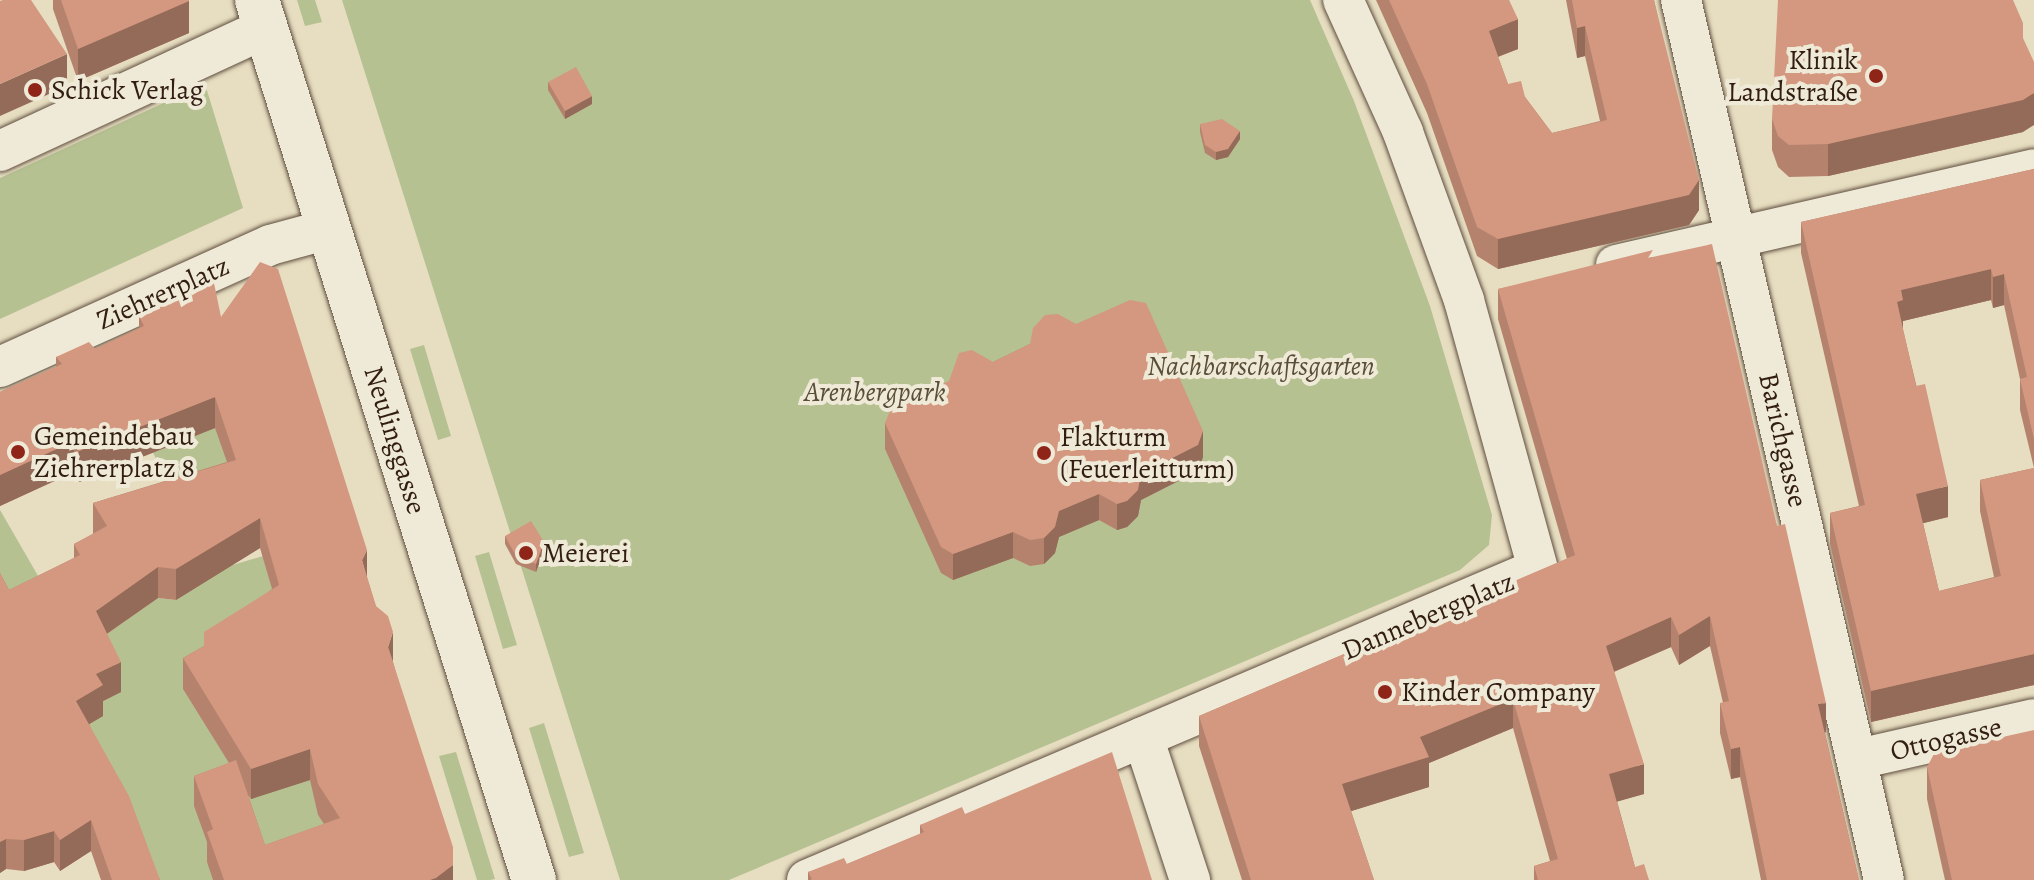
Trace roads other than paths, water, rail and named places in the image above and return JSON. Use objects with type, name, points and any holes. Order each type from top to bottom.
[{"type":"street","name":"Dannebergplatz","points":[[807,880],[1538,569],[1481,296],[1343,0]]},
{"type":"street","name":"Barichgasse","points":[[1681,0],[1884,880]]},
{"type":"street","points":[[0,151],[261,14]]},
{"type":"street","name":"Neulinggasse","points":[[261,14],[534,880]]},
{"type":"street","points":[[1574,275],[2034,169]]},
{"type":"street","name":"Ziehrerplatz","points":[[0,367],[270,245],[329,229]]},
{"type":"street","name":"Ottogasse","points":[[1858,759],[2034,719]]},
{"type":"street","points":[[1143,737],[1190,880]]},
{"type":"place","name":"Klinik Landstraße","points":[[1876,76]]},
{"type":"place","name":"Schick Verlag","points":[[35,90]]},
{"type":"place","name":"Gemeindebau Ziehrerplatz 8","points":[[18,452]]},
{"type":"place","name":"Flakturm (Feuerleitturm)","points":[[1044,453]]},
{"type":"place","name":"Meierei","points":[[526,553]]},
{"type":"place","name":"Kinder Company","points":[[1385,692]]},
{"type":"park label","name":"Nachbarschaftsgarten","points":[[1261,366]]},
{"type":"park label","name":"Arenbergpark","points":[[875,392]]}]
